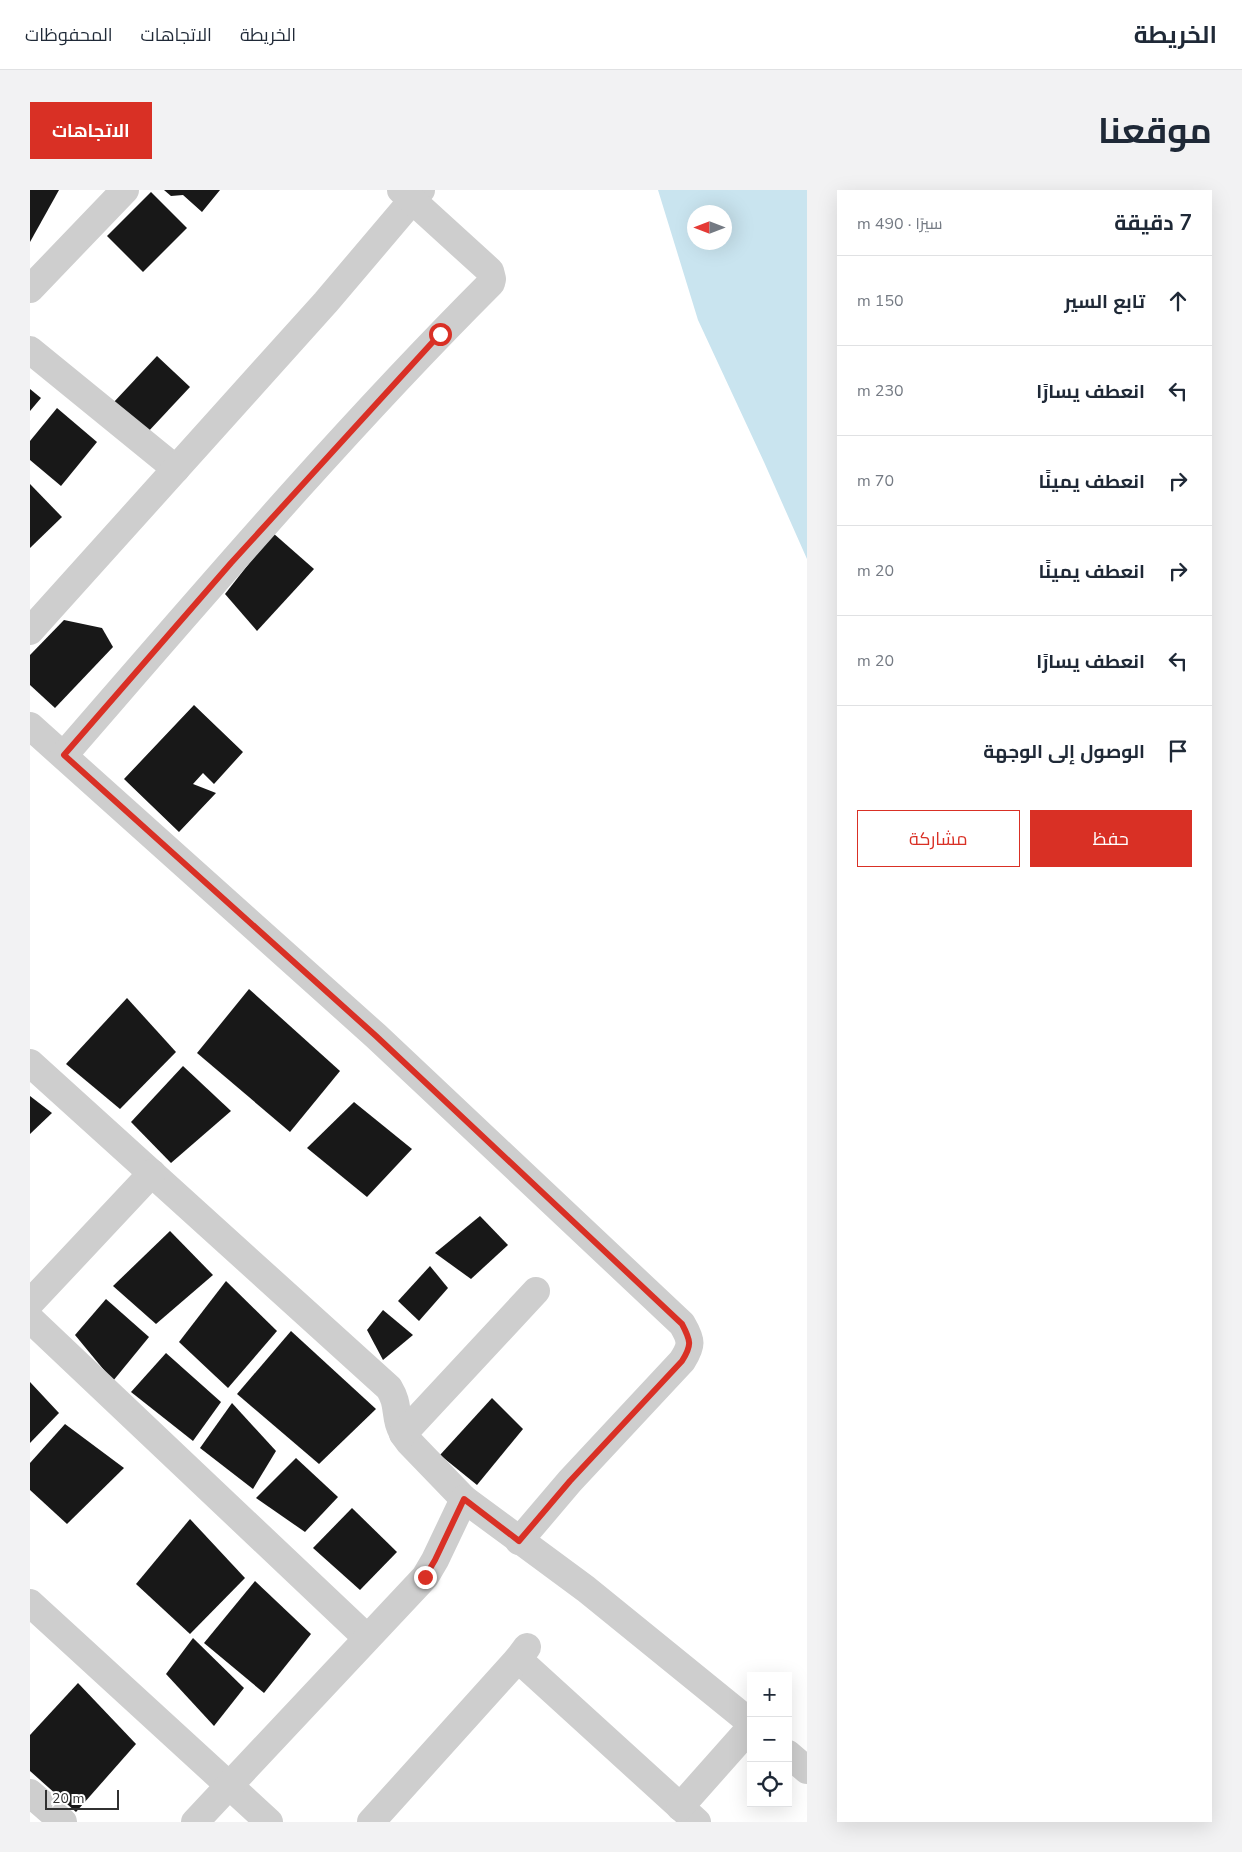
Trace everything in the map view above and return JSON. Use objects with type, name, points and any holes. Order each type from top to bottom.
[{"type":"street","points":[[30,289],[125,190]]},
{"type":"street","points":[[30,630],[326,302],[411,193],[490,271],[491,283],[440,334],[237,556],[64,755]]},
{"type":"street","points":[[30,350],[176,469]]},
{"type":"street","points":[[30,726],[376,1036],[682,1324],[691,1339],[689,1351],[682,1361],[570,1481],[519,1541]]},
{"type":"street","points":[[30,1063],[389,1388],[397,1406],[399,1424],[403,1434],[464,1499],[586,1589],[747,1720]]},
{"type":"street","points":[[30,1303],[152,1173]]},
{"type":"street","points":[[403,1434],[536,1291]]},
{"type":"street","points":[[30,1319],[367,1638]]},
{"type":"street","points":[[196,1822],[425,1577],[464,1499]]},
{"type":"street","points":[[30,1603],[269,1822]]},
{"type":"street","points":[[371,1822],[522,1653],[689,1814],[747,1733]]},
{"type":"street","points":[[792,1757],[807,1770]]},
{"type":"street","points":[[30,1793],[63,1822]]},
{"type":"water","points":[[658,190],[807,190],[807,559],[698,320]]},
{"type":"building","points":[[30,190],[59,190],[30,242]]},
{"type":"building","points":[[164,190],[220,190],[202,212],[183,195],[171,196]]},
{"type":"building","points":[[151,192],[187,228],[143,272],[107,236]]},
{"type":"building","points":[[157,356],[190,387],[146,434],[113,403]]},
{"type":"building","points":[[30,389],[41,398],[30,411]]},
{"type":"building","points":[[57,408],[97,442],[61,486],[30,460],[30,441]]},
{"type":"building","points":[[30,484],[62,517],[30,548]]},
{"type":"building","points":[[273,533],[314,569],[257,631],[225,594]]},
{"type":"building","points":[[64,620],[102,628],[113,647],[55,708],[30,685],[30,655]]},
{"type":"building","points":[[194,705],[243,752],[214,784],[203,773],[193,784],[216,793],[179,832],[124,779]]},
{"type":"building","points":[[249,989],[340,1071],[290,1132],[197,1053]]},
{"type":"building","points":[[127,998],[176,1052],[120,1109],[66,1064]]},
{"type":"building","points":[[183,1066],[231,1111],[171,1163],[131,1122]]},
{"type":"building","points":[[30,1096],[52,1113],[30,1134]]},
{"type":"building","points":[[354,1102],[412,1149],[367,1197],[307,1148]]},
{"type":"building","points":[[480,1216],[508,1245],[471,1279],[435,1253]]},
{"type":"building","points":[[170,1231],[213,1275],[156,1324],[113,1286]]},
{"type":"building","points":[[430,1266],[448,1288],[419,1321],[398,1301]]},
{"type":"building","points":[[226,1281],[277,1331],[228,1388],[179,1342]]},
{"type":"building","points":[[106,1299],[149,1337],[113,1381],[75,1335]]},
{"type":"building","points":[[383,1310],[413,1335],[383,1360],[367,1330]]},
{"type":"building","points":[[291,1331],[376,1409],[319,1464],[237,1394]]},
{"type":"building","points":[[166,1353],[221,1402],[193,1441],[131,1392]]},
{"type":"building","points":[[30,1382],[59,1413],[30,1443]]},
{"type":"building","points":[[492,1398],[523,1429],[477,1485],[440,1455]]},
{"type":"building","points":[[232,1403],[276,1451],[253,1489],[200,1448]]},
{"type":"building","points":[[65,1424],[124,1468],[67,1524],[30,1490],[30,1463]]},
{"type":"building","points":[[296,1458],[338,1497],[305,1532],[256,1498]]},
{"type":"building","points":[[352,1508],[397,1552],[360,1590],[313,1548]]},
{"type":"building","points":[[190,1519],[245,1578],[190,1634],[136,1584]]},
{"type":"building","points":[[255,1581],[311,1634],[264,1693],[204,1643]]},
{"type":"building","points":[[193,1638],[244,1688],[214,1726],[166,1674]]},
{"type":"building","points":[[78,1683],[136,1744],[76,1812],[30,1771],[30,1735]]},
{"type":"route","points":[[425,1577],[464,1499],[519,1541],[570,1481],[682,1361],[689,1351],[691,1339],[682,1324],[376,1036],[64,755],[231,563],[440,334]]}]
